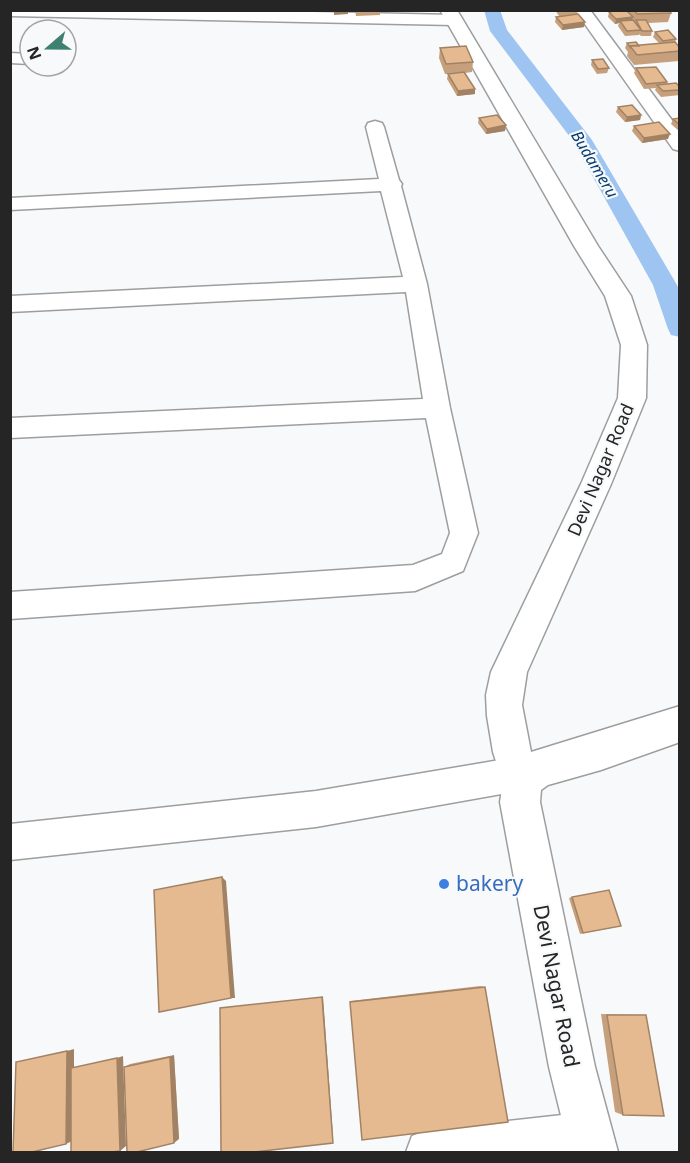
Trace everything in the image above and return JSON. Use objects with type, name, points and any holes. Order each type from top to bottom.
[{"type":"street","points":[[582,10],[680,145]]},
{"type":"street","points":[[10,11],[451,16]]},
{"type":"street","name":"Devi Nagar Road","points":[[451,16],[586,246],[618,296],[634,345],[632,398],[596,484],[509,672],[504,695],[523,777],[520,802],[572,1067],[591,1143]]},
{"type":"street","points":[[10,606],[415,578],[453,562],[464,533],[437,408],[416,284],[392,184],[375,127]]},
{"type":"street","points":[[10,204],[392,184]]},
{"type":"street","points":[[10,304],[416,284]]},
{"type":"street","points":[[10,428],[437,408]]},
{"type":"street","points":[[10,842],[316,809],[523,777],[539,768],[601,751],[680,724]]},
{"type":"street","points":[[428,1152],[591,1143]]},
{"type":"building","points":[[626,10],[633,17],[616,19],[609,12]]},
{"type":"building","points":[[634,10],[669,10],[671,13],[637,14]]},
{"type":"building","points":[[578,14],[585,22],[563,25],[556,17]]},
{"type":"building","points":[[633,20],[641,30],[627,31],[620,21]]},
{"type":"building","points":[[636,20],[646,20],[652,31],[642,31]]},
{"type":"building","points":[[668,30],[676,39],[663,41],[655,32]]},
{"type":"building","points":[[636,42],[639,46],[630,47],[627,43]]},
{"type":"building","points":[[675,42],[680,51],[637,55],[630,46]]},
{"type":"building","points":[[466,46],[473,62],[446,64],[440,48]]},
{"type":"building","points":[[603,59],[609,68],[598,69],[592,60]]},
{"type":"building","points":[[656,67],[667,82],[646,84],[636,68]]},
{"type":"building","points":[[464,72],[475,89],[458,91],[448,74]]},
{"type":"building","points":[[676,83],[680,90],[663,91],[657,85]]},
{"type":"building","points":[[632,105],[641,115],[627,117],[618,107]]},
{"type":"building","points":[[497,115],[506,125],[487,129],[479,118]]},
{"type":"building","points":[[680,118],[680,125],[673,119]]},
{"type":"building","points":[[659,122],[670,134],[644,138],[634,126]]},
{"type":"building","points":[[222,877],[231,998],[159,1012],[154,890]]},
{"type":"building","points":[[609,890],[621,926],[583,933],[572,897]]},
{"type":"building","points":[[485,987],[508,1122],[362,1140],[350,1002]]},
{"type":"building","points":[[322,997],[333,1143],[253,1152],[221,1152],[220,1008]]},
{"type":"building","points":[[607,1015],[646,1015],[664,1116],[623,1115]]},
{"type":"building","points":[[67,1051],[66,1144],[32,1152],[13,1152],[16,1062]]},
{"type":"building","points":[[170,1057],[174,1143],[137,1152],[127,1152],[124,1067]]},
{"type":"building","points":[[117,1058],[120,1151],[71,1152],[71,1068]]},
{"type":"waterway","name":"Budameru","points":[[492,10],[499,31],[582,140],[665,285],[680,329]]},
{"type":"place","name":"bakery","points":[[444,884]]}]
